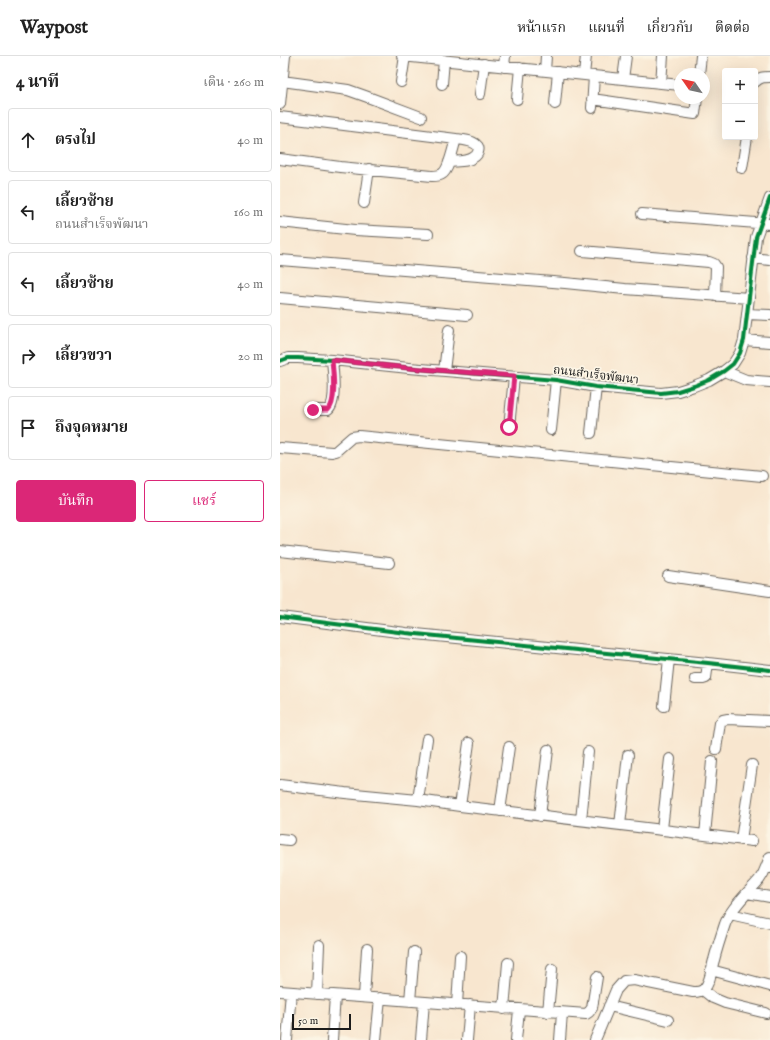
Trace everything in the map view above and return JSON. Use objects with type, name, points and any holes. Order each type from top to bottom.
[{"type":"street","points":[[401,82],[403,56],[444,60],[464,59],[484,64],[674,84]]},
{"type":"street","points":[[504,66],[505,56]]},
{"type":"street","points":[[545,71],[546,56]]},
{"type":"street","points":[[586,56],[592,103],[695,114],[696,104]]},
{"type":"street","points":[[623,79],[626,56]]},
{"type":"street","points":[[661,83],[663,56]]},
{"type":"street","points":[[700,68],[701,56]]},
{"type":"street","points":[[442,84],[444,60]]},
{"type":"street","points":[[280,104],[283,63]]},
{"type":"street","points":[[480,94],[484,64]]},
{"type":"street","points":[[517,99],[520,68]]},
{"type":"street","points":[[555,104],[558,72]]},
{"type":"street","points":[[758,79],[770,77]]},
{"type":"street","points":[[281,78],[348,90],[421,117]]},
{"type":"street","points":[[280,117],[456,139],[473,142],[479,148],[478,153],[474,157],[467,160],[449,162]]},
{"type":"street","points":[[280,159],[340,167],[432,176],[440,175],[445,172],[456,139]]},
{"type":"street","points":[[742,168],[747,140]]},
{"type":"street","points":[[364,203],[369,169]]},
{"type":"street","name":"ถนนสำเร็จพัฒนา","points":[[280,361],[288,358],[332,360],[556,380],[596,387],[661,392],[678,391],[709,380],[724,371],[733,364],[740,353],[744,340],[756,237],[765,224],[770,198]]},
{"type":"street","points":[[642,214],[765,224]]},
{"type":"street","points":[[280,222],[354,230],[428,234]]},
{"type":"street","points":[[582,251],[709,262],[714,264],[716,267],[715,296]]},
{"type":"street","points":[[753,258],[770,260]]},
{"type":"street","points":[[280,260],[749,298]]},
{"type":"street","points":[[280,298],[467,315]]},
{"type":"street","points":[[747,314],[770,315]]},
{"type":"street","points":[[444,371],[449,330]]},
{"type":"street","points":[[744,340],[770,342]]},
{"type":"street","points":[[313,410],[328,410],[331,408],[333,403],[332,360]]},
{"type":"street","points":[[724,371],[746,380],[770,382]]},
{"type":"street","points":[[509,427],[514,376]]},
{"type":"street","points":[[551,430],[556,380]]},
{"type":"street","points":[[591,433],[596,387]]},
{"type":"street","points":[[280,448],[332,452],[336,451],[352,437],[359,436],[762,476]]},
{"type":"street","points":[[280,551],[389,563]]},
{"type":"street","points":[[668,576],[770,591]]},
{"type":"street","points":[[280,617],[406,633],[770,670]]},
{"type":"street","points":[[664,706],[669,659]]},
{"type":"street","points":[[695,679],[706,678],[708,663]]},
{"type":"street","points":[[716,749],[720,723],[723,720],[770,721]]},
{"type":"street","points":[[418,800],[427,739]]},
{"type":"street","points":[[460,806],[469,743]]},
{"type":"street","points":[[500,811],[509,747]]},
{"type":"street","points":[[540,816],[548,750]]},
{"type":"street","points":[[581,820],[588,752]]},
{"type":"street","points":[[620,825],[628,755]]},
{"type":"street","points":[[662,830],[670,759]]},
{"type":"street","points":[[705,834],[712,761]]},
{"type":"street","points":[[741,840],[752,765]]},
{"type":"street","points":[[280,784],[540,816],[705,834],[752,841]]},
{"type":"street","points":[[595,1040],[616,990],[624,981],[634,980],[693,992],[699,992],[707,986],[714,958],[725,924],[730,914],[747,893],[758,883],[769,864]]},
{"type":"street","points":[[747,893],[770,897]]},
{"type":"street","points":[[730,914],[770,923]]},
{"type":"street","points":[[317,994],[319,945]]},
{"type":"street","points":[[364,998],[367,949]]},
{"type":"street","points":[[410,1001],[414,952]]},
{"type":"street","points":[[457,1005],[460,956]]},
{"type":"street","points":[[504,1008],[508,963]]},
{"type":"street","points":[[548,1012],[552,969]]},
{"type":"street","points":[[711,970],[770,986]]},
{"type":"street","points":[[280,991],[586,1014],[592,1008],[597,977]]},
{"type":"street","points":[[703,990],[713,998],[726,1003],[766,1014]]},
{"type":"street","points":[[287,1040],[291,992]]},
{"type":"street","points":[[332,1040],[335,996]]},
{"type":"street","points":[[376,1040],[380,998]]},
{"type":"street","points":[[421,1040],[424,1002]]},
{"type":"street","points":[[467,1040],[470,1005]]},
{"type":"street","points":[[609,1006],[668,1020]]},
{"type":"street","points":[[516,1040],[519,1010]]},
{"type":"street","points":[[560,1040],[562,1013]]},
{"type":"cycle path","points":[[280,361],[288,358],[332,360],[556,380],[596,387],[661,393],[678,391],[694,386],[709,380],[724,371],[733,364],[740,353],[744,340],[756,237],[770,198]]},
{"type":"cycle path","points":[[280,617],[406,633],[770,670]]},
{"type":"route","points":[[313,410],[328,410],[331,408],[333,403],[332,360],[409,368],[514,376],[509,427]]}]
